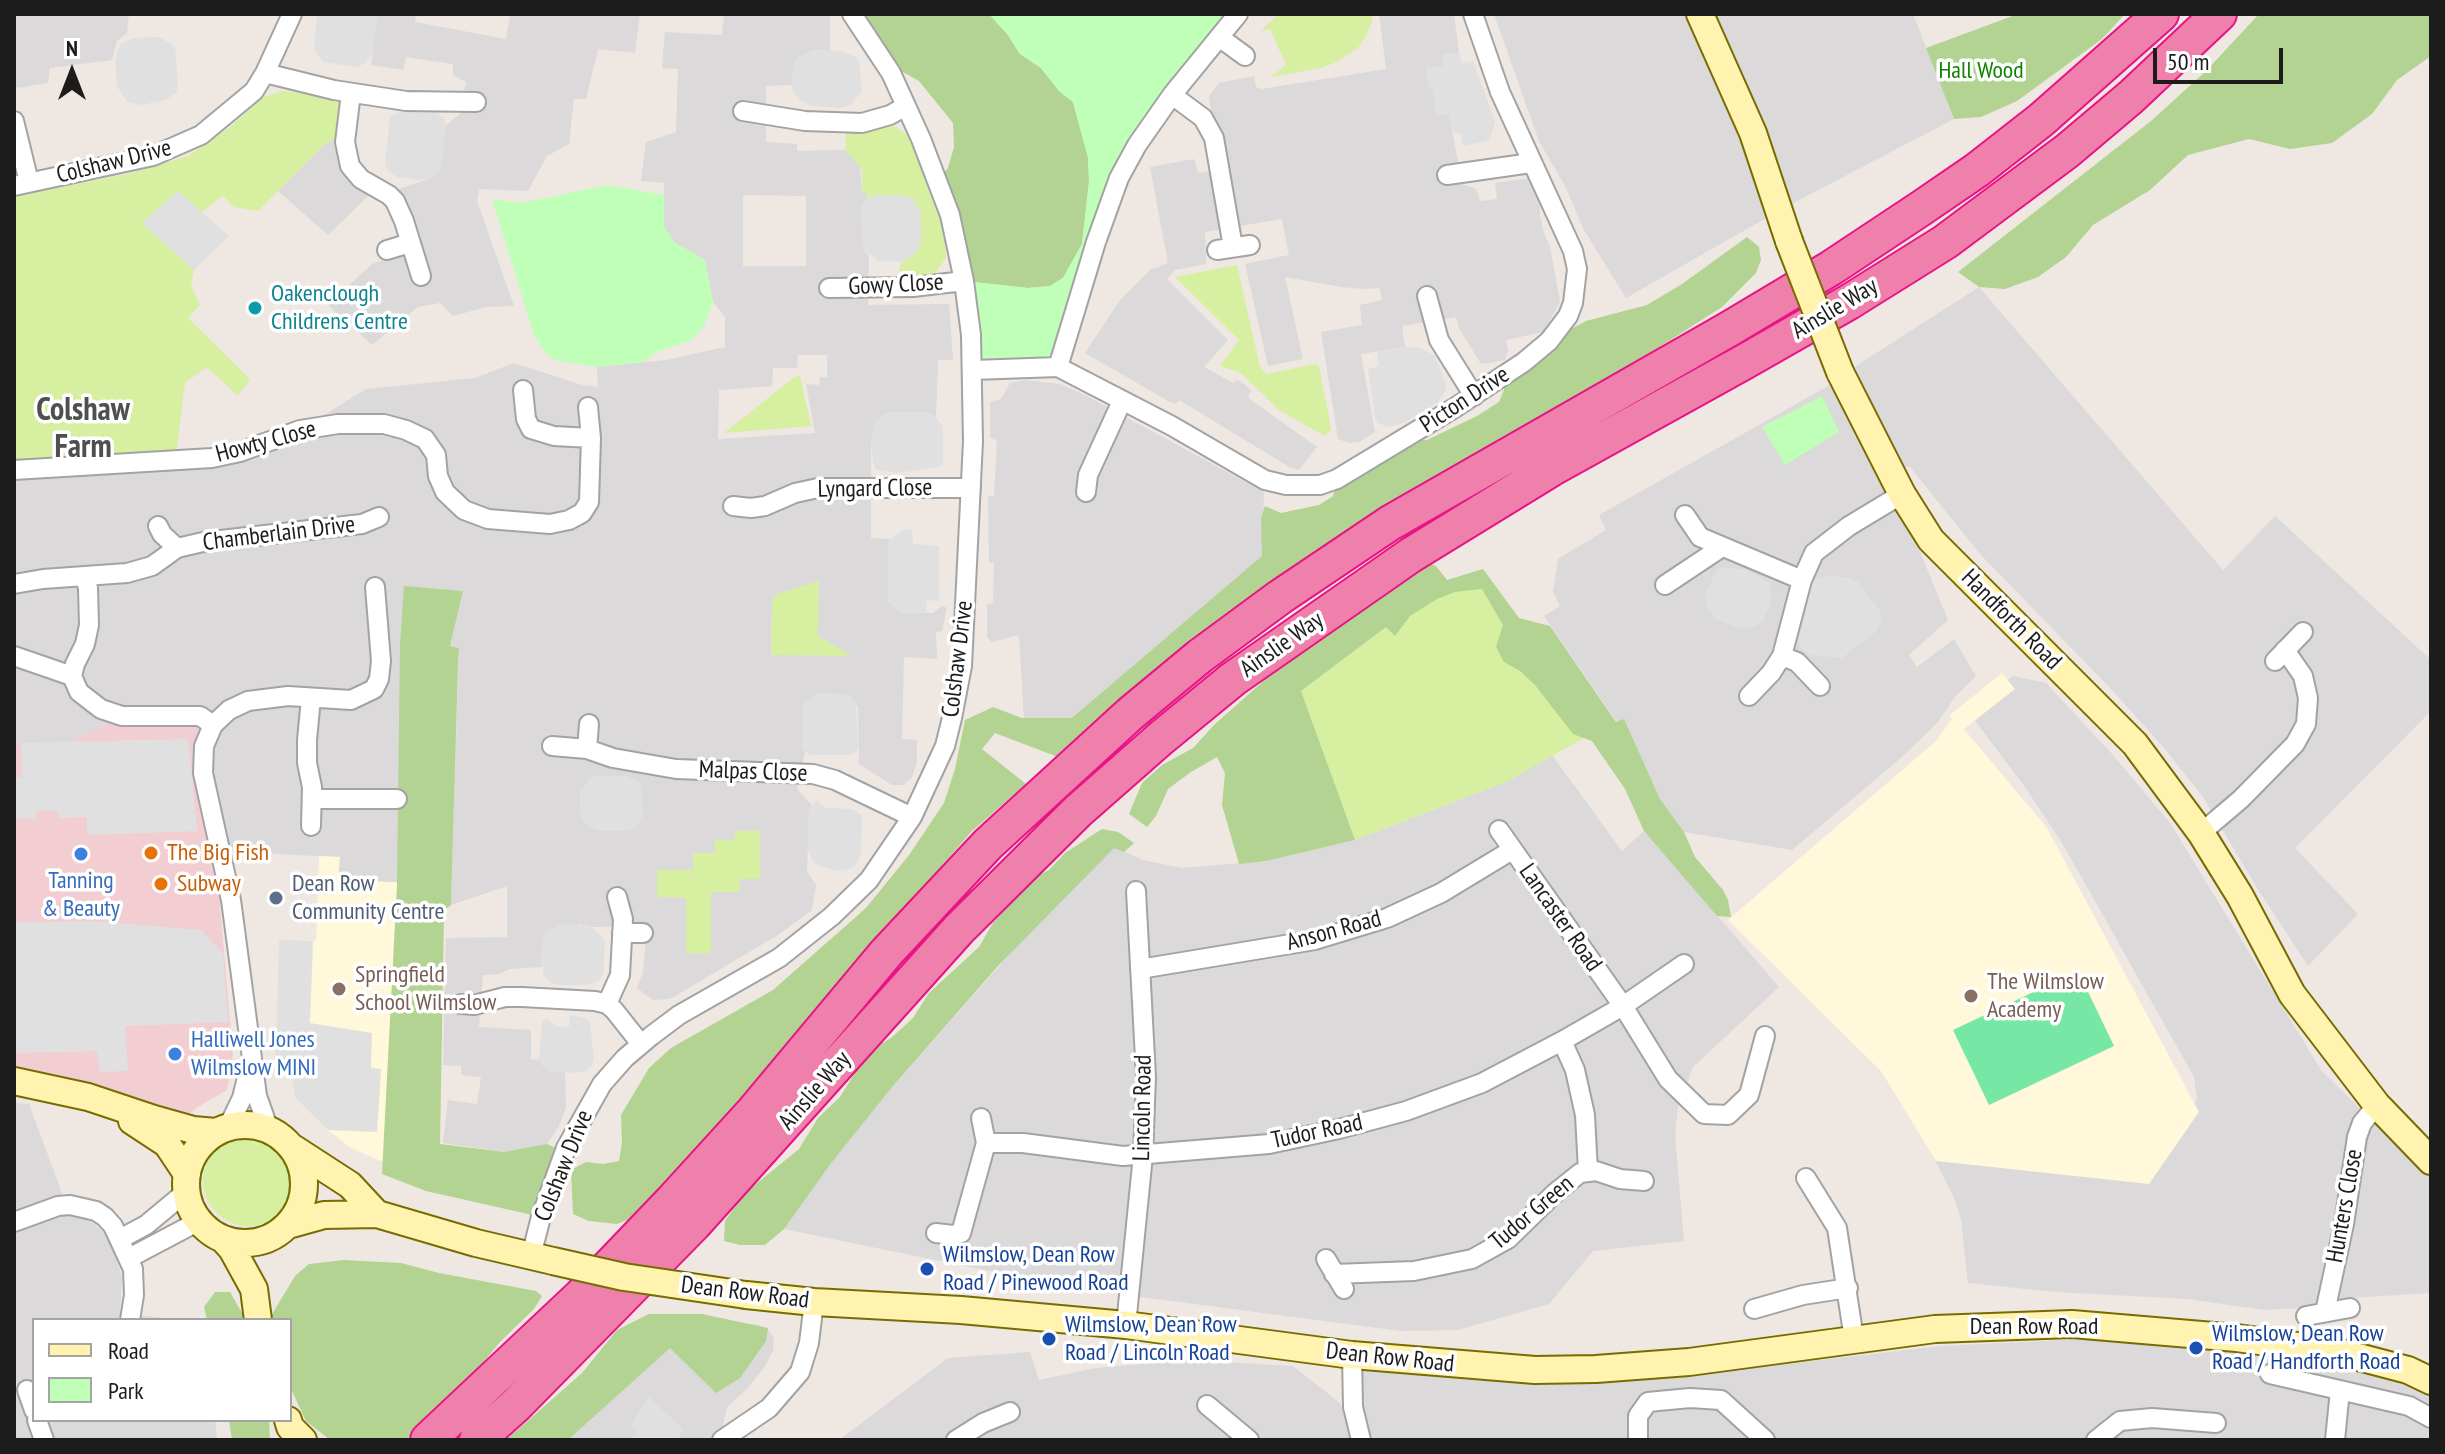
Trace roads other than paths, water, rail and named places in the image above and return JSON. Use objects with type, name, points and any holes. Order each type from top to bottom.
[{"type":"highway","name":"Ainslie Way","points":[[428,1440],[581,1296],[672,1201],[754,1111],[886,953],[988,844],[1165,685],[1280,597],[1390,523],[1729,329],[1831,268],[1920,209],[2041,120],[2161,14]]},
{"type":"highway","name":"Ainslie Way","points":[[477,1440],[516,1405],[694,1224],[959,929],[1078,811],[1233,679],[1411,555],[1551,469],[1849,302],[1945,242],[2067,151],[2131,97],[2219,14]]},
{"type":"street","name":"Colshaw Drive","points":[[22,184],[153,156],[201,135],[254,91],[292,14]]},
{"type":"street","name":"Colshaw Drive","points":[[542,1258],[541,1217],[566,1148],[602,1084],[641,1044],[679,1015],[779,958],[807,937],[869,880],[912,817],[945,746],[963,658],[971,488],[973,370],[964,281],[950,215],[931,161],[883,59],[852,14]]},
{"type":"street","points":[[973,370],[1058,367],[1111,197],[1137,145],[1172,95],[1238,14]]},
{"type":"street","name":"Picton Drive","points":[[1058,367],[1265,480],[1286,485],[1320,485],[1337,479],[1474,396],[1549,341],[1561,328],[1573,303],[1577,269],[1573,251],[1500,92],[1473,14]]},
{"type":"street","name":"Handforth Road","points":[[1700,14],[1753,133],[1789,241],[1840,372],[1902,494],[1931,540],[2135,744],[2201,833],[2240,896],[2292,994],[2377,1105],[2431,1161]]},
{"type":"street","points":[[1219,37],[1245,56]]},
{"type":"street","points":[[265,73],[304,84],[419,103],[476,102]]},
{"type":"street","points":[[351,93],[345,142],[350,166],[361,179],[395,201],[421,276]]},
{"type":"street","points":[[1172,95],[1203,118],[1214,138],[1233,247]]},
{"type":"street","points":[[743,111],[805,121],[851,123],[882,118],[906,106]]},
{"type":"street","points":[[14,121],[22,184]]},
{"type":"street","points":[[1447,175],[1531,163]]},
{"type":"street","points":[[387,250],[410,243]]},
{"type":"street","name":"Gowy Close","points":[[829,288],[922,287],[964,281]]},
{"type":"street","points":[[1427,296],[1439,340],[1474,396]]},
{"type":"street","points":[[523,390],[526,419],[531,429],[554,436],[591,438]]},
{"type":"street","points":[[1086,492],[1088,475],[1122,401]]},
{"type":"street","name":"Howty Close","points":[[14,470],[212,458],[240,452],[300,430],[338,424],[384,424],[425,439],[436,455],[438,476],[445,492],[464,510],[488,519],[550,524],[582,513],[589,502],[591,438],[588,407]]},
{"type":"street","name":"Lyngard Close","points":[[733,506],[765,506],[795,493],[818,488],[971,488]]},
{"type":"street","points":[[1749,696],[1782,656],[1802,580],[1814,553],[1829,540],[1902,494]]},
{"type":"street","points":[[1685,515],[1700,537],[1802,580]]},
{"type":"street","name":"Chamberlain Drive","points":[[14,584],[127,573],[152,566],[177,548],[203,542],[362,524],[379,517]]},
{"type":"street","name":"Chamberlain Drive","points":[[158,526],[177,548]]},
{"type":"street","points":[[1665,585],[1722,547]]},
{"type":"street","points":[[85,577],[89,625],[72,676],[79,692],[111,713],[133,717],[200,716],[213,725]]},
{"type":"street","points":[[269,1130],[257,1096],[231,900],[203,773],[204,746],[213,725],[229,710],[248,701],[279,696],[351,700],[374,689],[379,679],[381,661],[375,587]]},
{"type":"street","points":[[2201,833],[2241,799],[2295,744],[2306,724],[2308,698],[2303,676],[2280,656],[2303,632]]},
{"type":"street","points":[[14,656],[72,676]]},
{"type":"street","points":[[1782,656],[1797,662],[1820,686]]},
{"type":"street","points":[[311,698],[307,763],[313,799],[311,826]]},
{"type":"street","points":[[587,749],[589,724]]},
{"type":"street","name":"Malpas Close","points":[[552,746],[587,749],[613,758],[676,769],[801,772],[823,776],[912,817]]},
{"type":"street","points":[[313,799],[397,799]]},
{"type":"street","name":"Lancaster Road","points":[[1499,830],[1623,1006]]},
{"type":"street","name":"Anson Road","points":[[1140,969],[1315,940],[1387,918],[1441,893],[1512,850]]},
{"type":"street","name":"Lincoln Road","points":[[1126,1325],[1143,1155],[1146,1077],[1136,891]]},
{"type":"street","points":[[607,1004],[620,975],[623,919],[617,897]]},
{"type":"street","points":[[622,933],[643,933]]},
{"type":"street","name":"Tudor Road","points":[[986,1143],[1023,1143],[1105,1155],[1143,1155],[1269,1144],[1406,1111],[1482,1083],[1562,1041],[1623,1006],[1684,964]]},
{"type":"street","points":[[461,1004],[486,1011],[505,997],[595,1001],[607,1004],[641,1044]]},
{"type":"street","points":[[1623,1006],[1668,1079],[1704,1114],[1728,1115],[1749,1095],[1765,1036]]},
{"type":"street","name":"Tudor Green","points":[[1562,1041],[1575,1070],[1585,1115],[1588,1171]]},
{"type":"street","points":[[120,1239],[146,1225],[187,1182],[195,1152],[222,1130],[242,1098],[252,1058]]},
{"type":"street","points":[[14,1081],[114,1103],[193,1130],[222,1130],[243,1125],[269,1130],[350,1185],[377,1214]]},
{"type":"street","points":[[54,1091],[124,1116],[167,1144],[187,1182],[190,1203],[199,1221],[232,1249],[254,1289],[258,1318]]},
{"type":"street","name":"Hunters Close","points":[[2325,1312],[2344,1224],[2357,1137],[2362,1123],[2377,1105]]},
{"type":"street","points":[[936,1233],[961,1233],[986,1143],[981,1118]]},
{"type":"street","points":[[254,1289],[273,1236],[297,1213],[304,1190],[302,1166],[293,1148]]},
{"type":"street","name":"Tudor Green","points":[[1335,1274],[1414,1271],[1472,1259],[1508,1239],[1572,1178],[1588,1171],[1644,1181]]},
{"type":"street","points":[[1806,1178],[1837,1228],[1854,1339]]},
{"type":"street","points":[[14,1222],[58,1206],[82,1206],[105,1217],[129,1258],[134,1295],[130,1318]]},
{"type":"street","name":"Dean Row Road","points":[[283,1229],[324,1215],[377,1214],[624,1277],[746,1295],[1126,1325],[1352,1355],[1535,1370],[1689,1362],[1935,1329],[2072,1324],[2237,1338],[2347,1354],[2423,1374]]},
{"type":"street","points":[[129,1258],[199,1221]]},
{"type":"street","points":[[223,1239],[248,1243],[264,1240],[283,1229]]},
{"type":"street","points":[[1754,1309],[1803,1295],[1848,1288]]},
{"type":"street","points":[[722,1440],[769,1408],[800,1372],[809,1343],[814,1302]]},
{"type":"street","points":[[2306,1316],[2350,1308]]},
{"type":"street","points":[[1352,1355],[1353,1407],[1361,1440]]},
{"type":"street","points":[[2270,1374],[2409,1406],[2431,1418]]},
{"type":"street","points":[[2335,1440],[2340,1390]]},
{"type":"street","points":[[1638,1432],[1638,1416],[1648,1402],[1690,1398],[1721,1400],[1765,1440]]},
{"type":"street","points":[[1207,1405],[1249,1440]]},
{"type":"street","points":[[956,1440],[983,1423],[1010,1412]]},
{"type":"street","points":[[2096,1440],[2120,1421],[2152,1418],[2216,1423]]},
{"type":"place","name":"Oakenclough Childrens Centre","points":[[255,308]]},
{"type":"place","name":"The Big Fish","points":[[151,853]]},
{"type":"place","name":"Tanning & Beauty","points":[[81,854]]},
{"type":"place","name":"Subway","points":[[161,884]]},
{"type":"place","name":"Dean Row Community Centre","points":[[276,898]]},
{"type":"place","name":"Springfield School Wilmslow","points":[[339,989]]},
{"type":"place","name":"The Wilmslow Academy","points":[[1971,996]]},
{"type":"place","name":"Halliwell Jones Wilmslow MINI","points":[[175,1054]]},
{"type":"place","name":"Wilmslow, Dean Row Road / Pinewood Road","points":[[927,1269]]},
{"type":"place","name":"Wilmslow, Dean Row Road / Lincoln Road","points":[[1049,1339]]},
{"type":"place","name":"Wilmslow, Dean Row Road / Handforth Road","points":[[2196,1348]]},
{"type":"district","name":"Colshaw Farm","points":[[83,430]]},
{"type":"park label","name":"Hall Wood","points":[[1981,71]]}]
